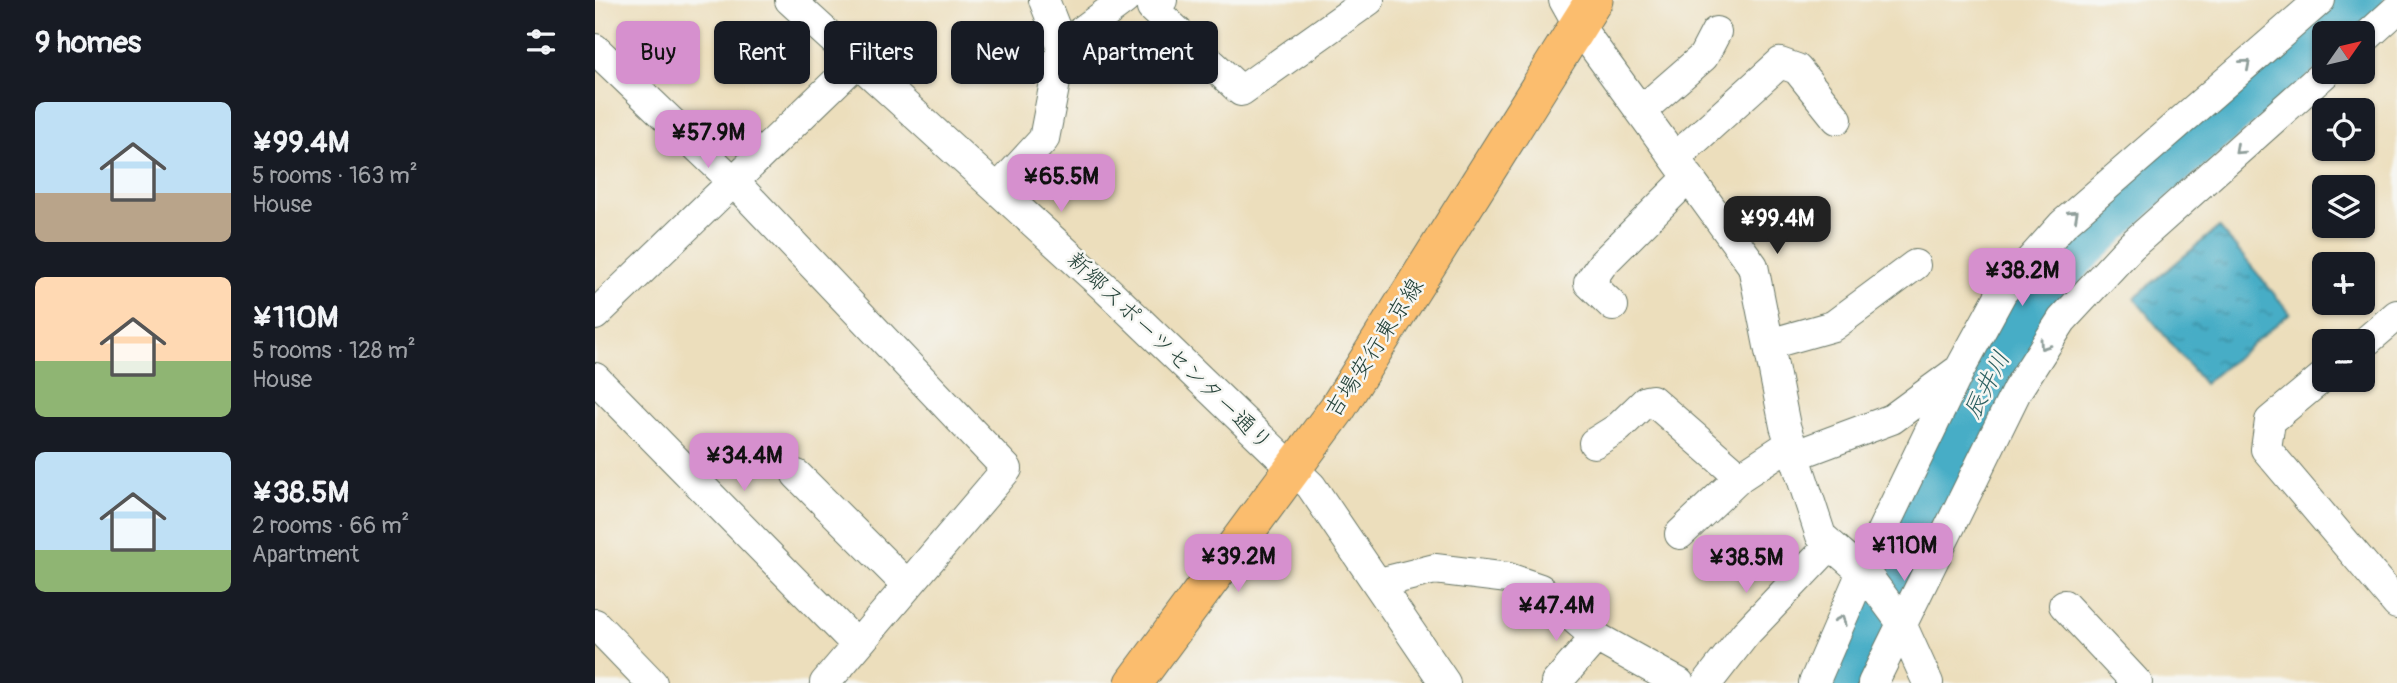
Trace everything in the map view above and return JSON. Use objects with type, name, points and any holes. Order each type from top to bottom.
[{"type":"main road","name":"吉場安行東京線","points":[[1134,683],[1337,409],[1579,8]]},
{"type":"street","name":"新郷スポーツセンター通り","points":[[790,0],[824,31]]},
{"type":"street","points":[[1044,0],[1058,36]]},
{"type":"street","points":[[1109,21],[1145,2],[1241,91],[1369,0]]},
{"type":"street","points":[[1814,683],[1959,369],[2002,292],[2063,224],[2320,0]]},
{"type":"street","points":[[1579,8],[1641,111],[1753,266],[1791,450],[1821,536],[1865,575],[1901,623],[1928,683]]},
{"type":"street","points":[[2375,29],[2397,9]]},
{"type":"street","points":[[1641,111],[1703,57],[1716,32]]},
{"type":"street","points":[[595,49],[733,181],[1007,469],[825,683]]},
{"type":"street","points":[[1612,306],[1589,283],[1682,167],[1780,63],[1797,69],[1837,119]]},
{"type":"street","points":[[998,189],[1044,138],[1058,66]]},
{"type":"street","points":[[595,315],[834,84]]},
{"type":"street","name":"新郷スポーツセンター通り","points":[[881,84],[998,189],[1294,469],[1328,508],[1445,683]]},
{"type":"street","points":[[1873,683],[2017,390],[2062,320],[2131,246],[2313,84]]},
{"type":"street","points":[[1769,344],[1833,326],[1915,265]]},
{"type":"street","points":[[2375,334],[2397,315]]},
{"type":"street","points":[[1680,534],[1740,477],[1791,450],[1892,419],[1959,369]]},
{"type":"street","points":[[595,378],[856,644]]},
{"type":"street","points":[[2312,386],[2270,421],[2266,449],[2397,604]]},
{"type":"street","points":[[1594,443],[1618,428],[1646,401],[1652,400],[1740,477]]},
{"type":"street","points":[[797,475],[907,585]]},
{"type":"street","points":[[1707,683],[1746,633],[1830,545]]},
{"type":"street","points":[[1380,583],[1435,569],[1508,578],[1540,589],[1596,636],[1679,683]]},
{"type":"street","points":[[2064,605],[2137,683]]},
{"type":"street","points":[[595,624],[652,683]]},
{"type":"street","points":[[1556,683],[1596,636]]},
{"type":"water","points":[[2219,227],[2290,313],[2204,384],[2134,298]]},
{"type":"waterway","name":"辰井川","points":[[1843,683],[1908,555],[1953,449],[1995,366],[2029,310],[2071,258],[2147,185],[2361,0]]}]
